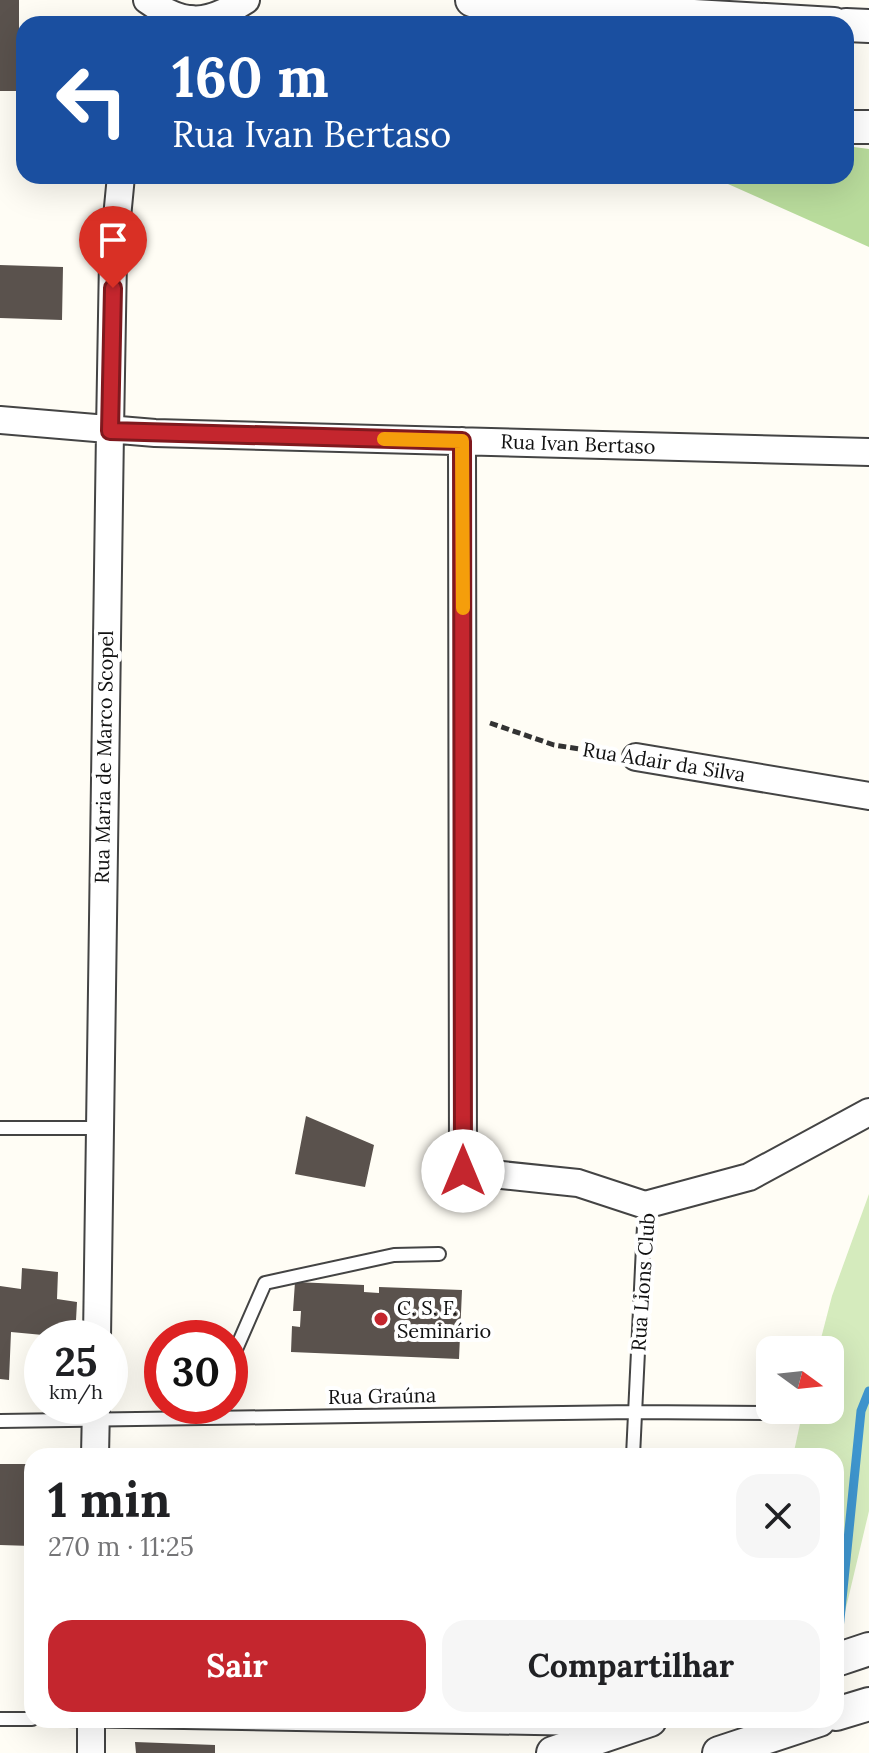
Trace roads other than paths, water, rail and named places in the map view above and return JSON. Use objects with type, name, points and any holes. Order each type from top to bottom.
[{"type":"street","points":[[217,16],[246,0]]},
{"type":"street","points":[[472,0],[484,4],[694,16]]},
{"type":"street","name":"Rua Maria de Marco Scopel","points":[[97,1320],[97,1128],[113,259],[120,184]]},
{"type":"street","name":"Rua Ivan Bertaso","points":[[0,420],[110,431],[869,452]]},
{"type":"street","points":[[462,441],[463,1171],[578,1183],[645,1205]]},
{"type":"street","name":"Rua Adair da Silva","points":[[636,757],[869,796]]},
{"type":"street","name":"Rua Lions Club","points":[[645,1205],[749,1177],[869,1112]]},
{"type":"street","points":[[95,1448],[96,1424]]},
{"type":"street","points":[[844,1657],[869,1649]]},
{"type":"street","points":[[844,1712],[869,1704]]},
{"type":"street","points":[[91,1728],[91,1753]]},
{"type":"street","points":[[719,1753],[795,1728]]},
{"type":"street","points":[[553,1753],[628,1731]]},
{"type":"lane","points":[[0,1128],[97,1128]]},
{"type":"lane","name":"Rua Lions Club","points":[[633,1448],[645,1205]]},
{"type":"lane","points":[[248,1322],[265,1283],[394,1255],[439,1254]]},
{"type":"lane","name":"Rua Graúna","points":[[248,1418],[756,1413]]},
{"type":"lane","name":"Rua Graúna","points":[[0,1421],[24,1419]]},
{"type":"lane","points":[[0,1719],[24,1719]]},
{"type":"lane","points":[[482,1728],[628,1731]]},
{"type":"waterway","points":[[844,1579],[861,1411],[869,1391]]},
{"type":"place","name":"C. S. F. Seminário","points":[[381,1319]]}]
